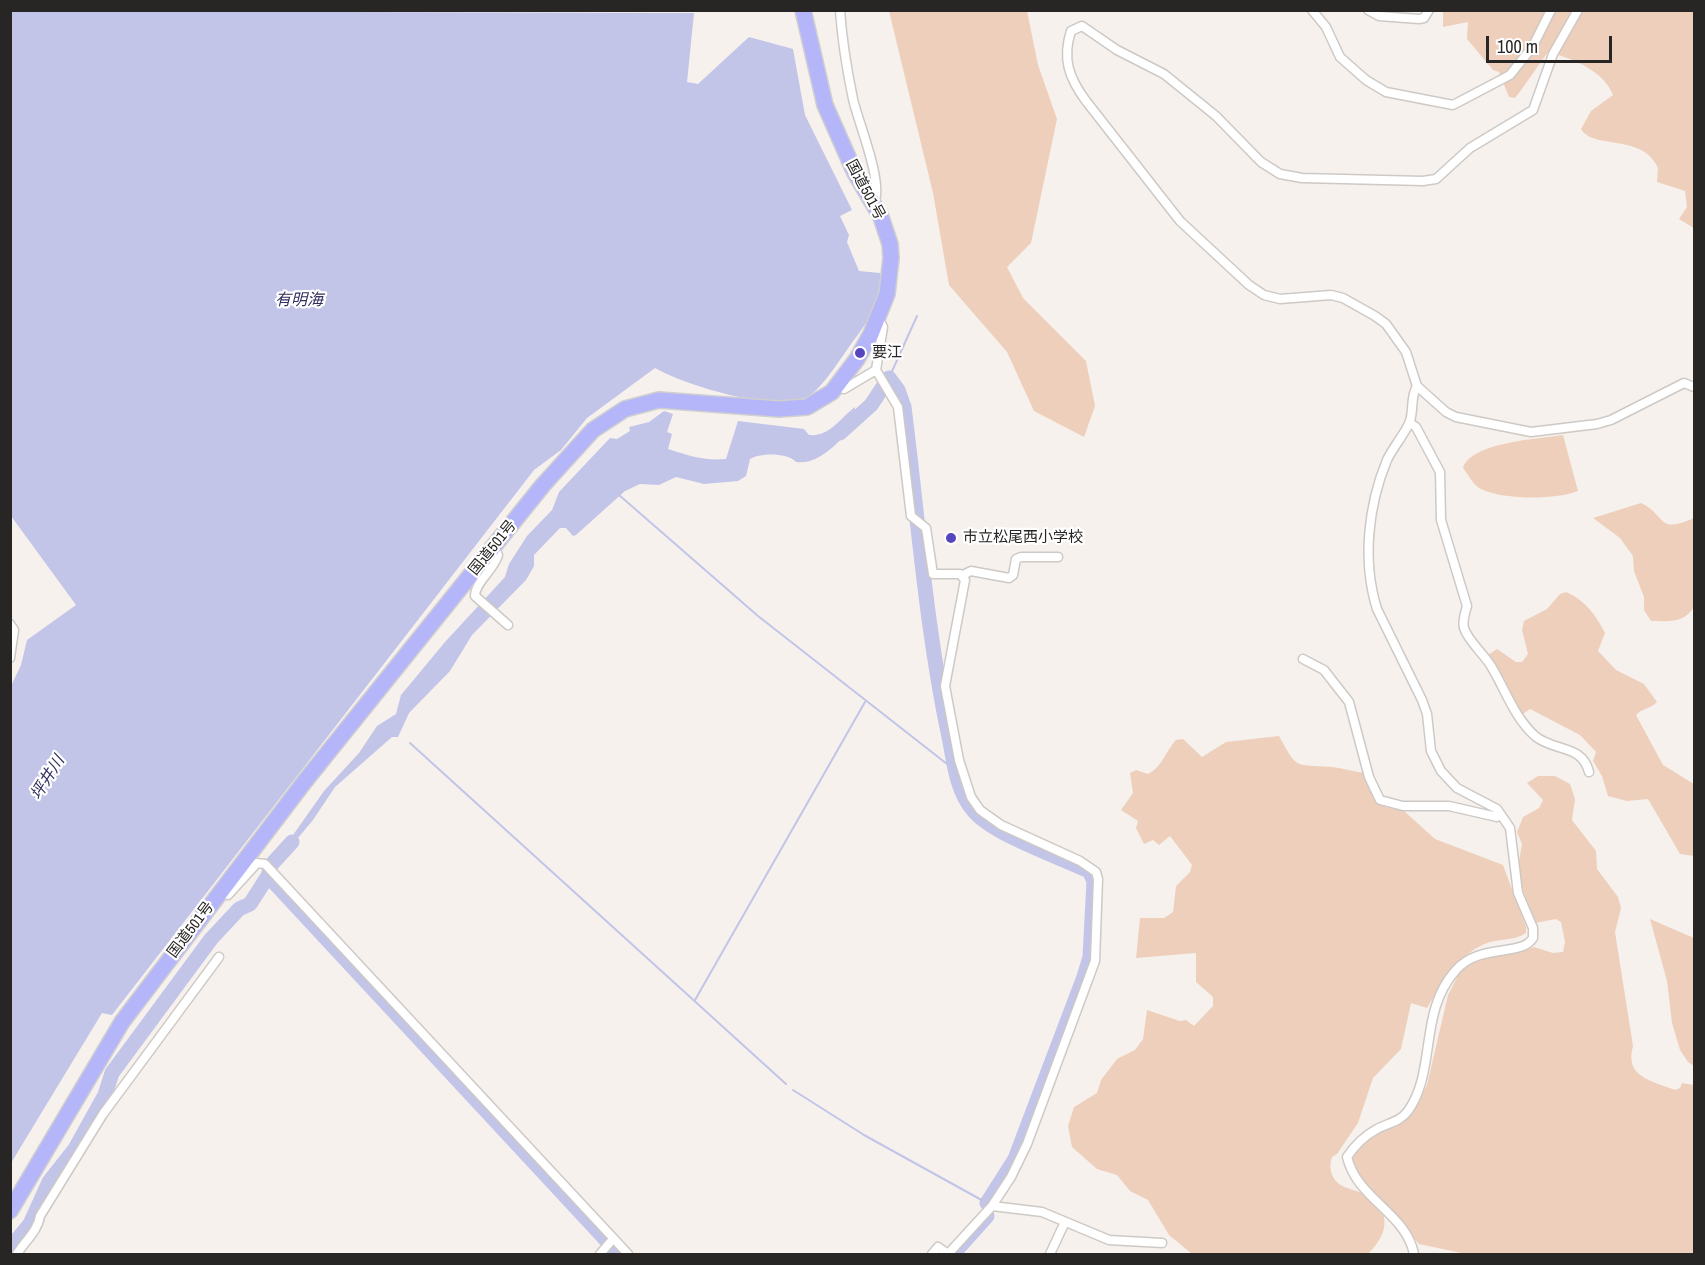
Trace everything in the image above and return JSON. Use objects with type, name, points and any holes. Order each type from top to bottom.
[{"type":"highway","name":"国道501号","points":[[10,1211],[122,1022],[219,892],[494,547],[578,446],[607,419],[642,403],[674,399],[794,409],[822,399],[838,387],[857,359],[887,294],[891,258],[887,231],[874,202],[855,173],[825,105],[803,10]]},
{"type":"street","points":[[840,10],[853,99],[875,180],[877,196],[874,202]]},
{"type":"street","points":[[1312,10],[1326,27],[1340,57],[1366,80],[1386,92],[1454,105],[1510,75],[1533,46],[1551,10]]},
{"type":"street","points":[[1368,10],[1379,16],[1419,19],[1424,18],[1429,10]]},
{"type":"street","points":[[1578,10],[1553,54],[1533,110],[1470,148],[1436,179],[1423,181],[1302,178],[1280,174],[1261,162],[1216,116],[1164,74],[1117,50],[1082,26],[1071,31],[1066,48],[1067,68],[1073,84],[1191,233],[1264,295],[1280,299],[1331,295],[1344,298],[1375,316],[1386,324],[1406,352],[1417,386],[1446,412],[1456,417],[1531,432],[1597,424],[1611,420],[1684,383],[1695,387]]},
{"type":"street","points":[[878,317],[883,327],[878,373],[895,399],[911,516],[926,528],[933,574],[963,575],[971,571],[1009,578],[1013,576],[1016,559],[1021,557],[1058,558]]},
{"type":"street","points":[[838,387],[844,389],[878,373]]},
{"type":"street","points":[[1414,1254],[1411,1240],[1405,1229],[1356,1181],[1347,1157],[1358,1142],[1377,1129],[1399,1120],[1408,1112],[1421,1082],[1434,1006],[1456,968],[1485,951],[1522,948],[1533,938],[1533,928],[1518,893],[1513,835],[1497,809],[1457,788],[1442,771],[1431,750],[1427,714],[1422,700],[1372,596],[1368,533],[1374,505],[1386,462],[1396,440],[1410,423],[1412,394],[1417,386]]},
{"type":"street","points":[[1410,423],[1421,435],[1440,472],[1441,520],[1467,606],[1463,617],[1464,629],[1491,665],[1527,728],[1538,738],[1575,751],[1587,764],[1589,772]]},
{"type":"street","points":[[494,547],[498,555],[495,563],[475,590],[477,600],[508,625]]},
{"type":"street","points":[[933,1254],[938,1247],[948,1254],[992,1206],[1011,1177],[1027,1144],[1082,1000],[1096,952],[1098,879],[1096,872],[1080,861],[989,817],[971,797],[959,760],[945,686],[963,575]]},
{"type":"street","points":[[10,624],[14,630],[10,658]]},
{"type":"street","points":[[1303,659],[1324,670],[1350,702],[1369,777],[1380,800],[1403,806],[1431,804],[1497,817],[1499,814]]},
{"type":"street","points":[[219,892],[228,895],[252,867],[257,863],[264,864],[610,1241],[628,1254]]},
{"type":"street","points":[[17,1254],[27,1238],[38,1227],[40,1216],[103,1114],[219,957]]},
{"type":"street","points":[[992,1206],[1042,1212],[1109,1240],[1162,1243]]},
{"type":"street","points":[[1050,1254],[1065,1222]]},
{"type":"street","points":[[600,1254],[610,1241]]},
{"type":"shaded area","points":[[889,11],[1027,11],[1038,65],[1057,119],[1031,243],[1007,267],[1023,298],[1086,361],[1095,406],[1084,437],[1034,411],[1007,352],[949,285],[933,193]]},
{"type":"shaded area","points":[[1443,11],[1694,11],[1694,228],[1679,219],[1687,207],[1685,191],[1657,182],[1658,168],[1651,157],[1630,146],[1596,139],[1581,129],[1591,111],[1613,95],[1595,72],[1577,62],[1548,52],[1515,98],[1509,97],[1499,72],[1493,70],[1467,39],[1468,22],[1443,27]]},
{"type":"shaded area","points":[[1563,435],[1578,491],[1543,497],[1516,497],[1491,493],[1478,487],[1463,468],[1469,459],[1492,447]]},
{"type":"shaded area","points":[[1641,503],[1667,524],[1682,523],[1694,518],[1694,607],[1680,619],[1651,621],[1644,610],[1644,597],[1634,571],[1633,556],[1620,538],[1593,518]]},
{"type":"shaded area","points":[[1566,592],[1584,604],[1602,626],[1605,633],[1598,651],[1616,670],[1644,684],[1657,702],[1636,715],[1663,765],[1694,784],[1694,856],[1680,854],[1648,799],[1627,801],[1608,796],[1602,776],[1593,761],[1596,752],[1580,735],[1530,709],[1521,715],[1498,668],[1488,655],[1497,649],[1516,662],[1522,662],[1528,654],[1522,630],[1524,621],[1547,609],[1560,594]]},
{"type":"shaded area","points":[[1279,736],[1290,755],[1299,764],[1365,773],[1377,798],[1385,807],[1404,811],[1435,839],[1503,865],[1526,927],[1526,933],[1522,935],[1490,942],[1469,953],[1446,978],[1427,1008],[1411,1003],[1401,1049],[1373,1078],[1358,1123],[1337,1154],[1332,1157],[1331,1171],[1335,1180],[1342,1186],[1370,1198],[1378,1205],[1382,1213],[1384,1228],[1381,1237],[1368,1254],[1192,1254],[1169,1235],[1148,1200],[1130,1191],[1117,1175],[1097,1169],[1072,1147],[1068,1126],[1074,1107],[1097,1093],[1101,1080],[1117,1059],[1135,1050],[1143,1039],[1147,1010],[1180,1021],[1186,1020],[1194,1026],[1213,1006],[1213,997],[1196,982],[1196,953],[1136,958],[1140,918],[1164,918],[1173,912],[1176,886],[1190,872],[1192,865],[1170,836],[1159,845],[1153,840],[1144,844],[1136,828],[1138,821],[1121,810],[1133,793],[1130,773],[1136,770],[1148,774],[1153,771],[1176,740],[1183,739],[1202,757],[1226,742]]},
{"type":"shaded area","points":[[1538,776],[1555,776],[1570,784],[1575,799],[1572,820],[1596,851],[1597,869],[1618,897],[1621,908],[1615,932],[1633,1046],[1631,1056],[1636,1071],[1649,1080],[1675,1090],[1680,1088],[1682,1083],[1694,1085],[1694,1254],[1466,1254],[1419,1244],[1360,1178],[1349,1153],[1353,1147],[1414,1109],[1427,1085],[1448,995],[1464,964],[1499,946],[1524,951],[1534,947],[1553,953],[1563,952],[1565,942],[1561,922],[1556,919],[1535,923],[1517,873],[1522,844],[1517,832],[1523,817],[1539,808],[1543,800],[1527,783]]},
{"type":"shaded area","points":[[1650,919],[1694,938],[1694,1066],[1688,1062],[1680,1050],[1672,1023],[1667,981]]},
{"type":"water","name":"有明海","points":[[11,11],[694,13],[687,82],[698,84],[749,37],[793,49],[805,115],[852,210],[840,216],[849,235],[847,242],[859,271],[880,273],[881,281],[875,307],[866,322],[827,378],[807,397],[774,402],[730,395],[686,382],[655,368],[587,418],[561,450],[534,470],[112,1015],[102,1013],[11,1163],[11,686],[21,665],[27,640],[76,605],[11,516]]},
{"type":"water","points":[[855,407],[854,418],[858,422],[830,449],[814,460],[796,462],[786,456],[773,454],[750,459],[746,476],[738,481],[704,484],[676,477],[659,485],[640,484],[625,491],[576,535],[573,536],[566,528],[560,528],[534,555],[534,566],[526,580],[472,635],[450,671],[409,713],[398,737],[392,737],[335,787],[313,820],[282,857],[279,855],[324,791],[359,753],[377,726],[396,714],[401,695],[445,642],[505,577],[509,564],[527,536],[552,510],[559,492],[610,438],[617,439],[630,431],[629,427],[649,422],[664,411],[673,414],[667,432],[672,434],[668,449],[703,458],[726,459],[738,421],[804,429],[809,435],[816,435],[829,430]]},
{"type":"waterway","points":[[889,378],[917,316]]},
{"type":"waterway","points":[[840,433],[871,405],[889,378],[898,390],[904,407],[934,655],[954,765],[963,794],[973,810],[995,828],[1089,871],[1094,881],[1090,957],[1084,977],[1015,1159],[987,1203]]},
{"type":"waterway","points":[[619,495],[758,616],[956,771]]},
{"type":"waterway","points":[[695,1000],[865,702]]},
{"type":"waterway","points":[[410,743],[786,1084]]},
{"type":"waterway","points":[[10,1248],[30,1224],[49,1182],[75,1149],[105,1095],[112,1073],[211,939],[239,909],[250,904],[268,876],[271,865],[292,842]]},
{"type":"waterway","points":[[268,876],[619,1254]]},
{"type":"waterway","points":[[793,1090],[864,1135],[987,1203]]},
{"type":"waterway","points":[[953,1254],[987,1216]]},
{"type":"waterway","points":[[607,1254],[612,1247]]},
{"type":"place","name":"要江","points":[[860,353]]},
{"type":"place","name":"市立松尾西小学校","points":[[951,538]]},
{"type":"water label","name":"坪井川","points":[[48,778]]}]
